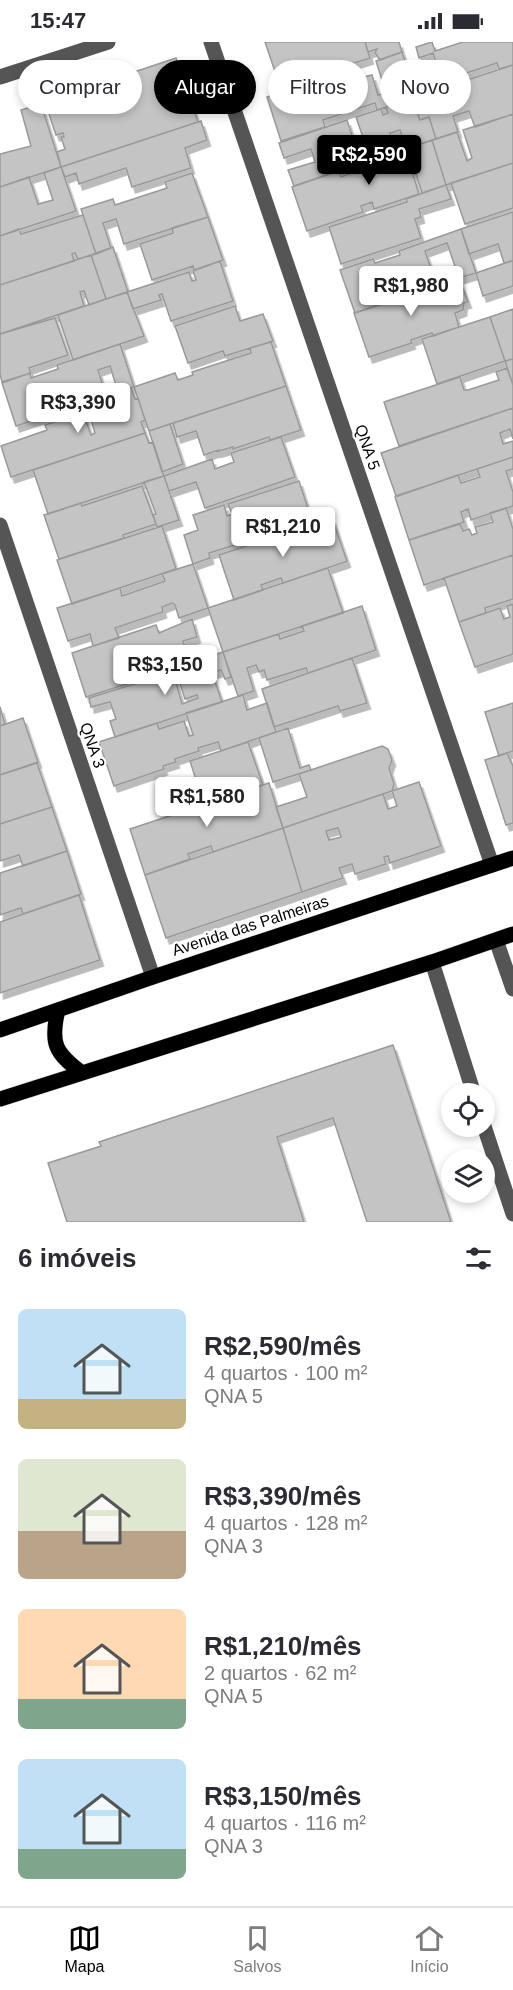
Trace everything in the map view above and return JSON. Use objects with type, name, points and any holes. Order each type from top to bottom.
[{"type":"main road","name":"Avenida das Palmeiras","points":[[0,1030],[513,858]]},
{"type":"main road","points":[[0,1099],[432,962],[513,934]]},
{"type":"main road","points":[[58,1010],[53,1028],[55,1045],[63,1059],[82,1073]]},
{"type":"street","points":[[0,77],[108,42]]},
{"type":"street","name":"QNA 5","points":[[211,42],[492,865]]},
{"type":"street","name":"QNA 3","points":[[0,525],[153,977]]},
{"type":"street","points":[[496,940],[513,989]]},
{"type":"street","points":[[432,962],[470,1083]]},
{"type":"street","points":[[488,1137],[513,1214]]},
{"type":"building","points":[[265,42],[365,42],[370,58],[364,60],[271,60]]},
{"type":"building","points":[[365,42],[399,42],[402,52],[380,60],[375,53],[377,49],[368,52]]},
{"type":"building","points":[[432,42],[435,51],[463,42],[513,42],[513,65],[499,69],[497,63],[471,72],[471,60],[435,60],[433,53],[419,58],[416,47]]},
{"type":"building","points":[[402,52],[405,60],[380,60],[380,74],[376,61]]},
{"type":"building","points":[[154,65],[154,114],[195,114],[198,122],[61,167],[57,152],[65,149],[61,137],[64,137],[63,133],[56,135],[49,114],[142,114],[142,69]]},
{"type":"building","points":[[513,65],[513,114],[475,127],[470,114],[471,79]]},
{"type":"building","points":[[372,75],[378,95],[380,94],[380,109],[377,110],[375,103],[368,105],[368,76]]},
{"type":"building","points":[[380,109],[380,114],[418,114],[420,120],[429,117],[436,139],[406,149],[400,130],[390,133],[396,152],[371,161],[356,117]]},
{"type":"building","points":[[22,114],[44,114],[61,167],[0,187],[0,154],[31,146]]},
{"type":"building","points":[[272,114],[341,114],[323,120],[325,127],[281,141]]},
{"type":"building","points":[[418,114],[459,114],[453,116],[458,132],[436,139],[429,117],[420,120]]},
{"type":"building","points":[[513,114],[513,163],[446,185],[432,140],[457,132],[467,161],[472,158],[463,130]]},
{"type":"building","points":[[347,120],[361,163],[294,186],[288,170],[315,162],[311,149],[284,158],[279,143]]},
{"type":"building","points":[[201,121],[207,140],[185,148],[191,168],[132,187],[126,168],[79,184],[76,173],[65,177],[61,167]]},
{"type":"building","points":[[432,140],[446,185],[422,193],[416,174],[413,175],[419,194],[374,209],[372,202],[361,206],[363,212],[307,231],[292,187],[339,171],[341,177],[386,160],[385,156]]},
{"type":"building","points":[[513,163],[513,208],[465,224],[451,183]]},
{"type":"building","points":[[61,167],[76,211],[0,236],[0,187],[29,177],[38,204],[53,200],[44,173]]},
{"type":"building","points":[[192,173],[208,217],[124,244],[116,219],[103,223],[111,248],[96,254],[81,209],[113,199],[115,205],[167,188],[165,182]]},
{"type":"building","points":[[446,185],[451,199],[419,209],[421,217],[415,219],[421,238],[341,264],[329,227],[407,202],[406,199]]},
{"type":"building","points":[[513,212],[513,261],[504,263],[498,244],[469,254],[461,229]]},
{"type":"building","points":[[83,215],[96,254],[78,259],[75,253],[72,254],[74,261],[0,285],[0,236],[19,229],[21,234]]},
{"type":"building","points":[[208,217],[223,260],[194,270],[193,266],[152,280],[140,244],[173,233],[172,228]]},
{"type":"building","points":[[461,229],[476,273],[459,278],[447,243],[425,251],[437,286],[355,313],[340,270],[373,259],[375,263],[400,255],[399,251]]},
{"type":"building","points":[[113,247],[128,292],[106,299],[91,255]]},
{"type":"building","points":[[91,255],[106,299],[89,305],[84,291],[80,292],[84,306],[0,334],[0,285]]},
{"type":"building","points":[[220,261],[233,301],[171,321],[162,294],[159,295],[161,300],[133,309],[127,292],[189,272],[192,281],[196,280],[193,271]]},
{"type":"building","points":[[513,261],[513,286],[483,296],[476,273]]},
{"type":"building","points":[[459,278],[468,302],[464,303],[463,310],[455,313],[459,327],[433,336],[432,333],[411,340],[412,343],[369,357],[354,313]]},
{"type":"building","points":[[127,292],[144,336],[73,360],[58,315]]},
{"type":"building","points":[[235,306],[240,321],[263,314],[273,341],[225,356],[223,351],[188,363],[175,326]]},
{"type":"building","points":[[513,309],[513,359],[505,361],[490,317]]},
{"type":"building","points":[[490,317],[505,361],[437,384],[422,339]]},
{"type":"building","points":[[55,318],[68,355],[29,368],[31,373],[2,382],[0,334]]},
{"type":"building","points":[[271,342],[286,386],[149,431],[134,387],[175,373],[178,380],[193,375],[192,372],[251,353],[250,348]]},
{"type":"building","points":[[120,344],[134,387],[118,392],[110,366],[98,370],[106,396],[16,426],[2,383],[30,373],[31,378],[58,369],[57,365]]},
{"type":"building","points":[[513,359],[513,385],[505,361]]},
{"type":"building","points":[[507,368],[513,385],[513,408],[399,446],[384,402],[460,377],[464,390],[468,390],[499,380],[496,372]]},
{"type":"building","points":[[286,386],[301,430],[270,440],[269,437],[233,449],[233,447],[204,455],[196,431],[177,437],[173,423]]},
{"type":"building","points":[[131,388],[135,399],[138,398],[145,420],[141,422],[145,433],[11,477],[1,446],[47,430],[45,425],[83,413],[91,435],[95,433],[86,403]]},
{"type":"building","points":[[513,408],[513,439],[510,429],[500,433],[503,444],[513,441],[513,457],[396,496],[381,453]]},
{"type":"building","points":[[170,424],[183,464],[162,472],[149,431]]},
{"type":"building","points":[[145,433],[149,443],[153,442],[164,476],[48,514],[33,470]]},
{"type":"building","points":[[281,437],[295,477],[205,508],[196,482],[169,491],[164,476],[212,459],[215,469],[234,462],[231,453]]},
{"type":"building","points":[[513,457],[513,469],[506,471],[513,492],[513,506],[471,520],[468,509],[461,512],[464,522],[409,540],[395,497],[458,475],[461,483],[480,477],[477,469]]},
{"type":"building","points":[[164,476],[179,520],[157,527],[153,515],[156,514],[144,482]]},
{"type":"building","points":[[299,481],[313,524],[282,534],[281,531],[209,553],[210,558],[193,564],[184,535],[198,530],[193,515],[224,505],[227,516],[232,514],[228,504]]},
{"type":"building","points":[[142,486],[156,524],[123,535],[124,538],[59,559],[44,515],[81,503],[82,506]]},
{"type":"building","points":[[506,508],[513,529],[513,555],[424,585],[409,540],[460,524],[463,531],[469,529],[472,535],[477,533],[475,527],[493,522],[490,513]]},
{"type":"building","points":[[332,518],[347,561],[283,583],[281,578],[261,585],[263,590],[234,600],[219,555]]},
{"type":"building","points":[[162,526],[176,569],[72,604],[57,560]]},
{"type":"building","points":[[513,555],[513,599],[485,608],[486,613],[459,622],[444,578]]},
{"type":"building","points":[[193,564],[208,608],[179,618],[175,605],[172,603],[162,607],[163,612],[115,628],[119,638],[93,646],[90,634],[68,641],[57,608],[120,588],[122,596],[165,581],[162,574]]},
{"type":"building","points":[[328,568],[343,613],[223,652],[208,608]]},
{"type":"building","points":[[513,604],[513,654],[475,667],[459,622],[500,608],[504,619],[510,617],[507,606]]},
{"type":"building","points":[[362,606],[376,650],[308,673],[306,668],[267,680],[264,670],[259,672],[256,665],[247,668],[254,691],[238,696],[223,652],[279,634],[280,639],[304,631],[302,626]]},
{"type":"building","points":[[192,619],[197,637],[183,641],[188,659],[155,670],[153,664],[124,673],[127,684],[86,697],[72,653],[156,625],[159,633]]},
{"type":"building","points":[[223,652],[231,677],[225,679],[221,670],[212,673],[222,702],[115,737],[110,721],[116,719],[110,702],[91,707],[89,698],[173,672],[182,704],[198,698],[197,695],[185,699],[175,668]]},
{"type":"building","points":[[352,658],[367,703],[340,711],[338,706],[274,727],[262,689]]},
{"type":"building","points":[[243,695],[247,710],[267,703],[276,732],[221,751],[218,742],[198,748],[199,751],[175,759],[176,762],[163,766],[164,769],[114,786],[99,742],[157,723],[159,729],[184,721],[189,736],[193,735],[186,713]]},
{"type":"building","points":[[513,703],[513,751],[499,756],[485,712]]},
{"type":"building","points":[[0,707],[5,724],[0,726]]},
{"type":"building","points":[[23,718],[38,762],[0,775],[0,726]]},
{"type":"building","points":[[288,728],[300,768],[309,765],[311,770],[273,782],[259,738]]},
{"type":"building","points":[[248,742],[263,785],[204,805],[190,761]]},
{"type":"building","points":[[382,746],[388,749],[392,760],[389,768],[394,784],[392,791],[283,828],[276,807],[307,797],[299,774]]},
{"type":"building","points":[[507,753],[513,766],[513,823],[506,825],[485,760]]},
{"type":"building","points":[[37,763],[52,807],[0,824],[0,775]]},
{"type":"building","points":[[419,782],[441,846],[390,863],[388,856],[384,857],[386,864],[355,874],[352,864],[339,868],[343,878],[302,892],[283,828],[383,794],[388,809],[397,806],[392,791]],"holes":[[[338,828],[341,837],[329,840],[326,831]]]},
{"type":"building","points":[[269,783],[283,828],[213,852],[211,846],[188,854],[190,859],[145,875],[130,829]]},
{"type":"building","points":[[52,807],[67,851],[23,866],[19,855],[0,861],[0,824]]},
{"type":"building","points":[[283,828],[302,892],[166,938],[145,875]]},
{"type":"building","points":[[67,851],[81,894],[23,914],[21,908],[0,915],[0,873]]},
{"type":"building","points":[[79,895],[100,960],[0,993],[0,922]]},
{"type":"building","points":[[393,1045],[441,1191],[441,1203],[445,1203],[451,1222],[367,1222],[333,1118],[277,1137],[304,1222],[67,1222],[48,1163],[101,1146],[99,1142]]}]
